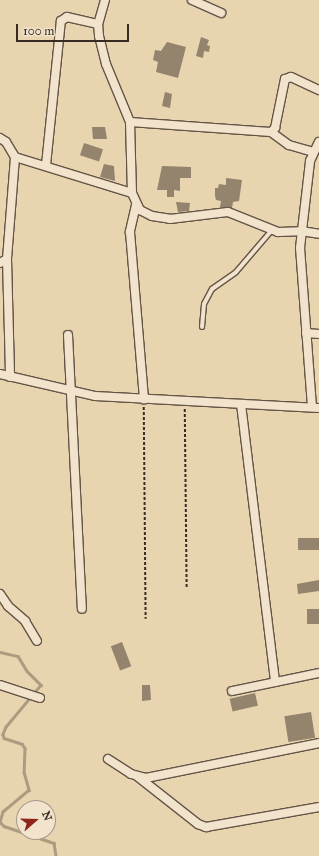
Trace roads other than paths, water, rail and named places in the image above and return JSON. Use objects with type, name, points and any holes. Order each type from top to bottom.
[{"type":"street","points":[[105,0],[98,24],[106,64],[130,122],[132,192],[136,205],[130,232],[144,399]]},
{"type":"street","points":[[192,0],[221,13]]},
{"type":"street","points":[[46,165],[61,22],[67,16],[98,24]]},
{"type":"street","points":[[271,132],[276,128],[285,79],[291,77],[319,90]]},
{"type":"street","points":[[130,122],[271,132],[289,145],[313,152]]},
{"type":"street","points":[[0,138],[6,142],[15,156],[3,261],[10,377]]},
{"type":"street","points":[[0,374],[69,391],[144,399],[316,407],[306,334],[300,267],[301,231],[313,152],[319,142]]},
{"type":"street","points":[[15,156],[132,192]]},
{"type":"street","points":[[136,205],[152,216],[170,219],[228,212],[272,230],[290,233],[301,231],[319,234]]},
{"type":"street","points":[[306,334],[319,334]]},
{"type":"street","points":[[68,335],[69,391],[82,609]]},
{"type":"street","points":[[241,404],[275,682]]},
{"type":"street","points":[[0,594],[8,606],[25,621],[37,641]]},
{"type":"street","points":[[232,691],[319,673]]},
{"type":"street","points":[[0,685],[40,698]]},
{"type":"street","points":[[137,776],[157,776],[319,743]]},
{"type":"street","points":[[108,759],[137,776],[198,824],[206,827],[319,808]]},
{"type":"lane","points":[[202,327],[204,304],[212,289],[236,272],[272,230]]},
{"type":"waterway","points":[[0,652],[18,656],[27,671],[41,685],[6,727],[3,734],[4,738],[22,744],[25,748],[24,772],[29,790],[3,812],[0,822],[4,826],[54,843],[56,856]]}]
